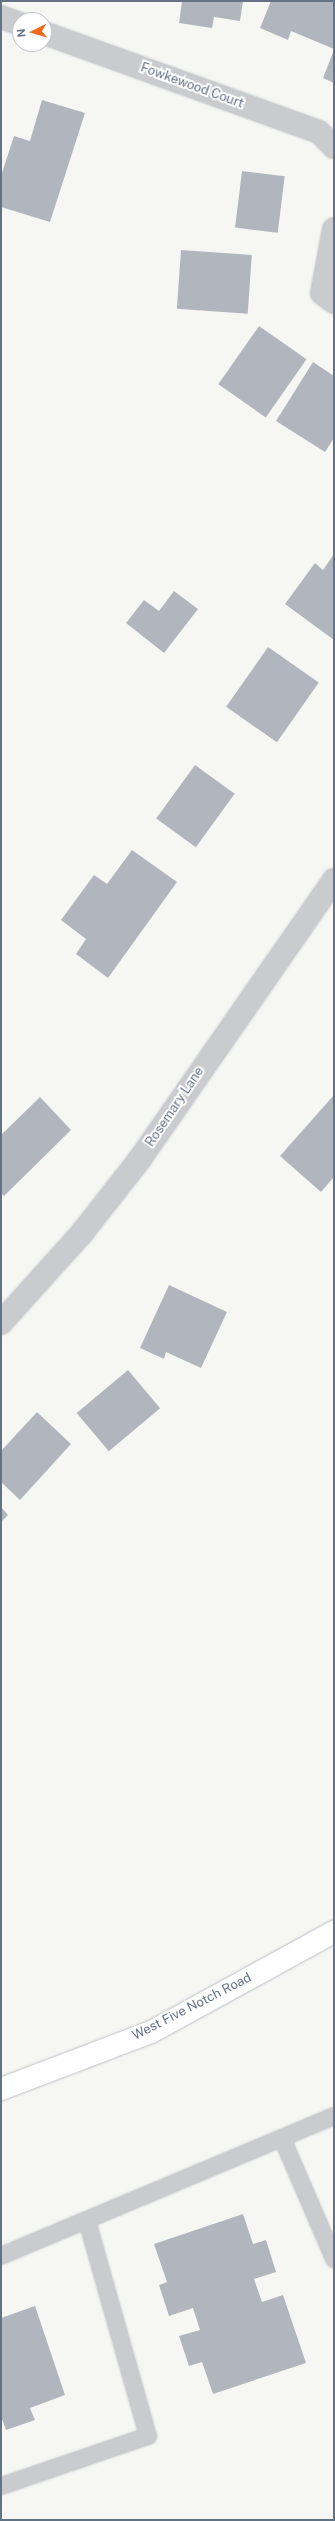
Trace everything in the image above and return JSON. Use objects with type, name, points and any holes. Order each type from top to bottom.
[{"type":"street","points":[[1,17],[12,21]]},
{"type":"street","name":"Fowkewood Court","points":[[52,36],[319,132],[334,147]]},
{"type":"street","points":[[334,229],[322,293],[334,302]]},
{"type":"street","name":"Rosemary Lane","points":[[1,1323],[82,1233],[140,1159],[334,880]]},
{"type":"street","name":"West Five Notch Road","points":[[1,2089],[151,2032],[334,1932]]},
{"type":"lane","points":[[1,2256],[334,2116]]},
{"type":"lane","points":[[282,2138],[334,2259]]},
{"type":"lane","points":[[1,2486],[148,2436],[87,2220]]},
{"type":"building","points":[[182,1],[243,1],[240,21],[214,17],[212,28],[179,23]]},
{"type":"building","points":[[271,1],[334,1],[334,49],[291,31],[288,40],[260,28]]},
{"type":"building","points":[[334,50],[334,83],[323,78]]},
{"type":"building","points":[[42,100],[85,113],[50,222],[1,207],[1,176],[14,136],[30,141]]},
{"type":"building","points":[[242,171],[285,176],[278,233],[235,228]]},
{"type":"building","points":[[181,250],[252,255],[248,314],[177,309]]},
{"type":"building","points":[[259,326],[307,359],[266,417],[218,384]]},
{"type":"building","points":[[313,362],[334,376],[334,438],[325,452],[276,421]]},
{"type":"building","points":[[334,554],[334,640],[285,604],[315,563],[323,570]]},
{"type":"building","points":[[174,591],[198,609],[164,653],[126,623],[144,600],[159,611]]},
{"type":"building","points":[[268,647],[319,683],[277,742],[226,707]]},
{"type":"building","points":[[195,765],[235,794],[196,847],[156,818]]},
{"type":"building","points":[[132,850],[177,882],[108,978],[76,954],[86,939],[61,920],[94,875],[107,884]]},
{"type":"building","points":[[334,1095],[334,1177],[321,1192],[280,1156]]},
{"type":"building","points":[[40,1097],[71,1130],[4,1196],[1,1193],[1,1135]]},
{"type":"building","points":[[169,1285],[227,1312],[201,1368],[166,1352],[164,1359],[140,1348]]},
{"type":"building","points":[[128,1370],[160,1408],[109,1451],[77,1413]]},
{"type":"building","points":[[37,1412],[71,1444],[20,1500],[1,1482],[1,1451]]},
{"type":"building","points":[[1,1507],[8,1515],[1,1522]]},
{"type":"building","points":[[243,2214],[253,2244],[266,2240],[276,2272],[254,2279],[262,2302],[283,2295],[306,2363],[213,2394],[202,2362],[189,2366],[179,2336],[200,2330],[193,2308],[169,2316],[159,2285],[167,2282],[154,2244]]},
{"type":"building","points":[[35,2306],[65,2395],[30,2408],[35,2420],[6,2430],[1,2416],[1,2318]]}]
